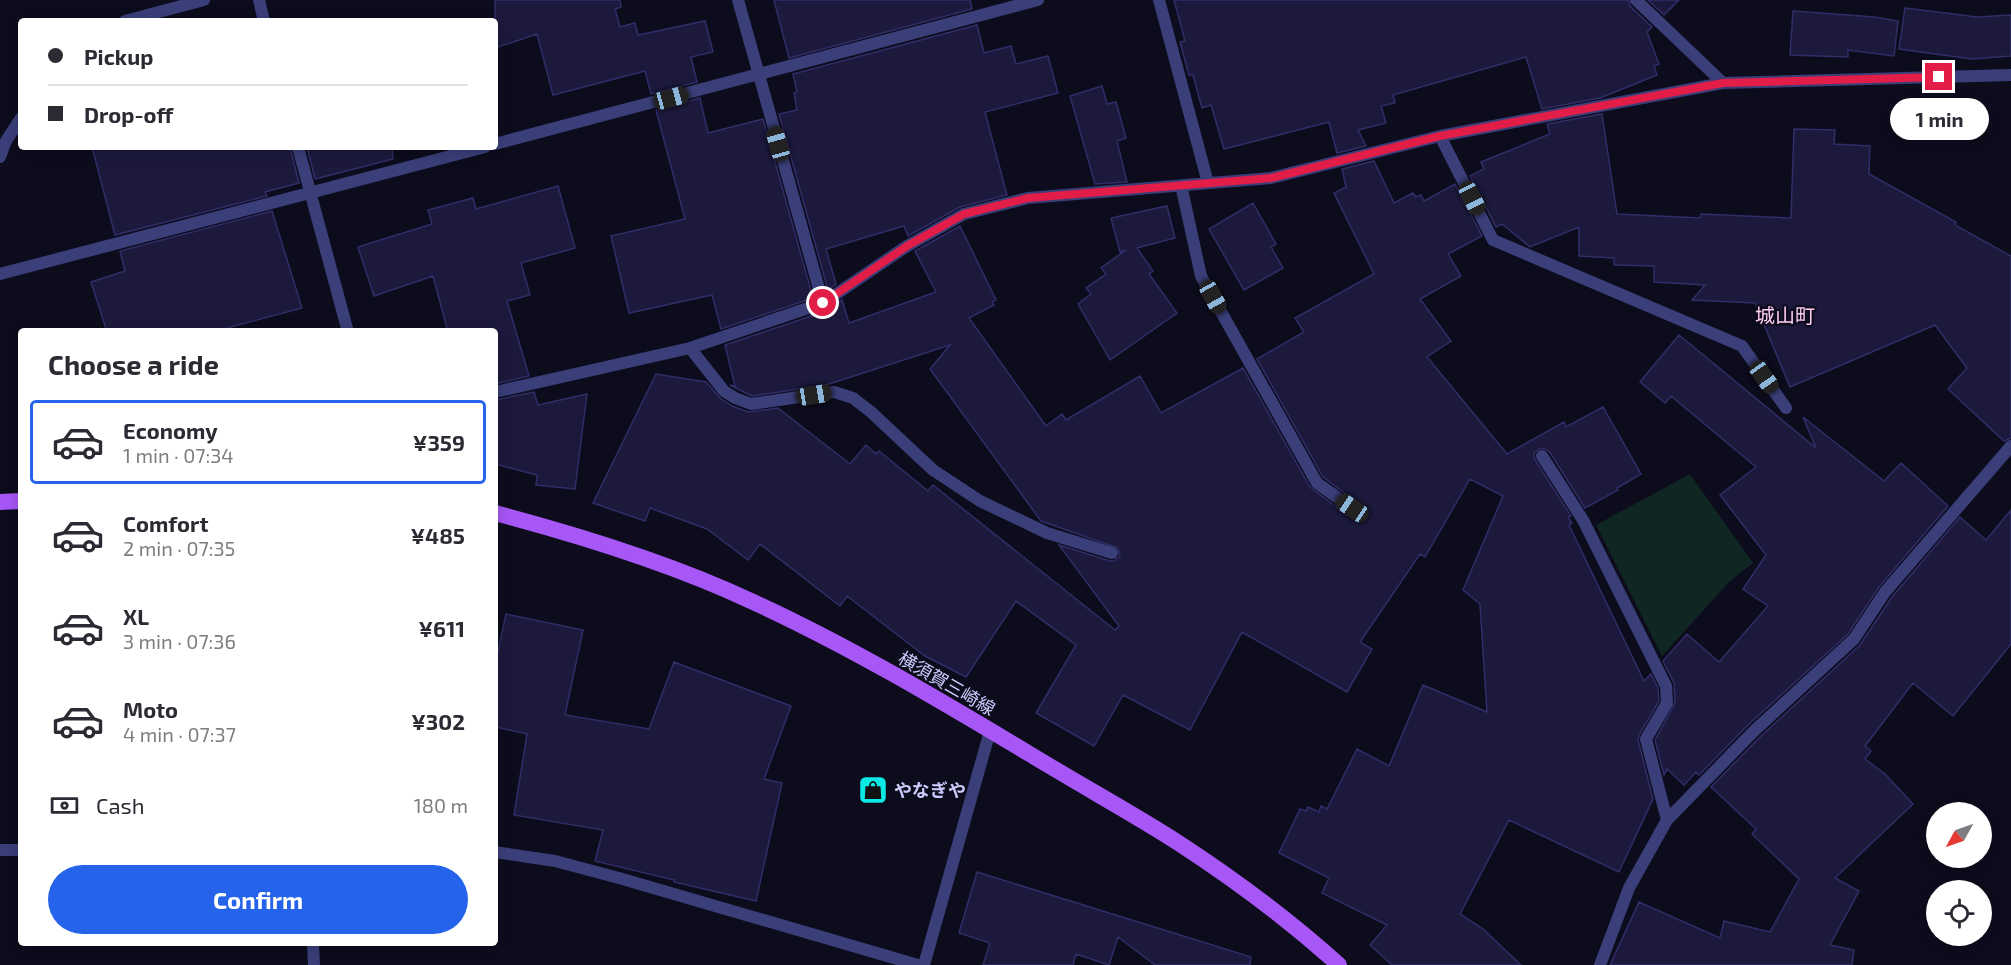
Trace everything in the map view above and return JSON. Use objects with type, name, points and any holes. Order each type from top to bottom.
[{"type":"main road","points":[[0,502],[18,501]]},
{"type":"main road","name":"横須賀三崎線","points":[[498,514],[576,536],[662,565],[751,601],[911,684],[1176,841],[1245,888],[1339,965]]},
{"type":"street","points":[[136,18],[204,0]]},
{"type":"street","points":[[259,0],[263,18]]},
{"type":"street","points":[[738,0],[823,303]]},
{"type":"street","points":[[498,143],[1038,0]]},
{"type":"street","points":[[1159,0],[1208,183]]},
{"type":"street","points":[[1636,0],[1723,83]]},
{"type":"street","points":[[498,392],[690,348],[823,303],[907,246],[964,214],[1028,198],[1271,178],[1440,136],[1723,83],[2011,75]]},
{"type":"street","points":[[0,157],[6,141],[18,123]]},
{"type":"street","points":[[1440,136],[1493,240],[1742,346],[1786,408]]},
{"type":"street","points":[[299,150],[347,328]]},
{"type":"street","points":[[0,274],[473,150]]},
{"type":"street","points":[[1180,185],[1201,276],[1317,483],[1352,508]]},
{"type":"street","points":[[690,348],[724,391],[751,404],[834,392],[853,398],[933,470],[980,501],[1047,533],[1112,553]]},
{"type":"street","points":[[1600,965],[1629,888],[1667,820],[1754,731],[1854,639],[1886,592],[2011,446]]},
{"type":"street","points":[[1542,456],[1583,520],[1666,686],[1667,703],[1646,739],[1667,820]]},
{"type":"street","points":[[924,965],[990,731]]},
{"type":"street","points":[[0,850],[18,850]]},
{"type":"street","points":[[498,852],[555,861],[619,878],[918,965]]},
{"type":"street","points":[[313,946],[314,965]]},
{"type":"green space","points":[[1690,474],[1753,563],[1730,581],[1662,656],[1596,525]]},
{"type":"building","points":[[495,0],[620,0],[621,7],[615,9],[620,27],[635,23],[638,35],[705,21],[713,52],[691,57],[697,82],[651,94],[645,71],[553,95],[537,34],[498,47],[498,18],[495,18]]},
{"type":"building","points":[[774,0],[970,0],[972,9],[789,58]]},
{"type":"building","points":[[1174,0],[1628,0],[1630,6],[1652,27],[1647,32],[1659,64],[1654,66],[1657,75],[1600,98],[1542,109],[1526,57],[1393,95],[1395,103],[1381,106],[1386,123],[1358,130],[1366,146],[1337,153],[1329,122],[1224,149],[1211,105],[1202,108],[1193,75],[1189,75],[1180,42],[1185,41]]},
{"type":"building","points":[[1648,0],[1679,0],[1664,15]]},
{"type":"building","points":[[1905,8],[1977,17],[2011,15],[2011,56],[1972,59],[1899,49]]},
{"type":"building","points":[[1793,11],[1898,21],[1894,56],[1848,50],[1848,57],[1790,55]]},
{"type":"building","points":[[977,25],[984,53],[1011,46],[1016,64],[1048,56],[1058,93],[985,112],[1007,195],[960,207],[908,236],[904,226],[826,249],[836,284],[828,290],[779,114],[797,110],[794,93],[797,92],[793,74]]},
{"type":"building","points":[[1102,86],[1107,104],[1116,102],[1126,138],[1117,141],[1127,182],[1095,184],[1070,96]]},
{"type":"building","points":[[700,98],[708,133],[763,119],[813,298],[721,329],[712,295],[629,313],[611,236],[685,219],[656,110]]},
{"type":"building","points":[[1602,114],[1617,214],[1700,218],[1701,214],[1791,218],[1794,129],[1835,130],[1834,144],[1870,146],[1869,174],[1956,222],[1955,225],[2011,256],[2011,438],[2004,441],[1948,389],[1967,368],[1935,325],[1790,387],[1755,303],[1692,300],[1705,285],[1654,282],[1654,266],[1614,265],[1614,258],[1579,256],[1579,227],[1530,247],[1502,224],[1496,227],[1470,176],[1484,169],[1481,162],[1550,134],[1547,124]]},
{"type":"building","points":[[93,150],[291,150],[299,183],[265,192],[267,196],[115,235]]},
{"type":"building","points":[[308,150],[392,150],[393,159],[315,179]]},
{"type":"building","points":[[1374,161],[1394,203],[1413,193],[1416,197],[1421,195],[1424,201],[1455,184],[1482,236],[1448,254],[1461,276],[1420,299],[1451,341],[1427,357],[1507,454],[1564,422],[1566,427],[1603,407],[1641,474],[1585,508],[1549,451],[1541,448],[1534,453],[1535,460],[1571,516],[1568,517],[1572,523],[1569,525],[1644,681],[1651,674],[1658,688],[1659,701],[1638,740],[1653,799],[1619,872],[1509,820],[1460,914],[1483,929],[1521,965],[1392,965],[1370,945],[1387,925],[1322,893],[1329,878],[1279,853],[1300,809],[1306,811],[1308,807],[1319,812],[1321,806],[1327,809],[1357,749],[1389,766],[1423,685],[1487,712],[1480,604],[1463,590],[1503,496],[1470,479],[1425,557],[1420,554],[1360,642],[1372,649],[1347,692],[1242,632],[1190,730],[1123,695],[1094,746],[1036,713],[1076,645],[1016,601],[966,677],[925,656],[847,596],[840,606],[760,544],[748,560],[707,529],[650,508],[645,521],[593,503],[656,374],[706,382],[720,398],[748,412],[778,408],[850,464],[866,445],[876,454],[879,451],[928,491],[933,485],[1115,630],[1119,626],[1059,545],[1110,561],[1120,556],[1118,548],[1041,521],[930,369],[950,345],[826,385],[752,396],[730,385],[735,386],[725,345],[826,311],[842,300],[849,323],[936,292],[915,251],[960,226],[996,300],[992,302],[994,305],[969,318],[1046,426],[1062,414],[1066,420],[1140,376],[1161,413],[1243,368],[1310,487],[1347,515],[1355,516],[1360,509],[1359,504],[1323,477],[1257,359],[1304,332],[1295,318],[1374,274],[1334,193],[1346,187],[1342,169]]},
{"type":"building","points":[[558,186],[575,248],[521,263],[530,295],[507,301],[529,376],[498,383],[498,328],[447,328],[433,276],[374,296],[358,247],[432,224],[428,210],[473,198],[476,209]]},
{"type":"building","points":[[1253,203],[1276,244],[1271,247],[1283,268],[1244,290],[1209,229]]},
{"type":"building","points":[[1167,206],[1175,238],[1137,248],[1153,271],[1149,274],[1177,313],[1110,360],[1078,304],[1091,294],[1086,288],[1106,274],[1101,268],[1126,250],[1120,252],[1111,218]]},
{"type":"building","points":[[272,211],[302,308],[227,328],[106,328],[91,282],[125,271],[120,251]]},
{"type":"building","points":[[1679,335],[1816,448],[1803,417],[1884,481],[1901,463],[1948,506],[1879,587],[1848,634],[1748,725],[1699,775],[1696,772],[1684,785],[1667,769],[1664,775],[1655,740],[1675,703],[1674,683],[1663,661],[1687,634],[1719,662],[1768,606],[1743,589],[1766,555],[1720,495],[1756,467],[1671,396],[1665,403],[1640,382]]},
{"type":"building","points":[[534,392],[538,405],[587,394],[575,489],[536,485],[537,475],[498,465],[498,399]]},
{"type":"building","points":[[2011,510],[2011,644],[1953,716],[1913,683],[1865,746],[1871,751],[1865,759],[1885,774],[1913,804],[1835,878],[1859,891],[1830,945],[1854,950],[1852,965],[1610,965],[1639,902],[1720,938],[1724,921],[1770,932],[1799,879],[1752,834],[1756,829],[1711,787],[1760,737],[1860,645],[1892,597],[1960,517],[1986,540]]},
{"type":"building","points":[[506,614],[583,630],[565,715],[649,729],[674,662],[791,706],[764,779],[782,783],[756,901],[595,861],[603,830],[514,815],[527,734],[498,728],[498,652]]},
{"type":"building","points":[[977,872],[1251,957],[1250,965],[1155,965],[1118,937],[1109,965],[1076,954],[1073,965],[983,965],[990,943],[959,933]]},
{"type":"place","name":"やなぎや","points":[[873,790]]},
{"type":"district","name":"城山町","points":[[1785,315]]},
{"type":"route","points":[[823,303],[907,246],[964,214],[1028,198],[1271,178],[1440,136],[1723,83],[1939,77]]}]
